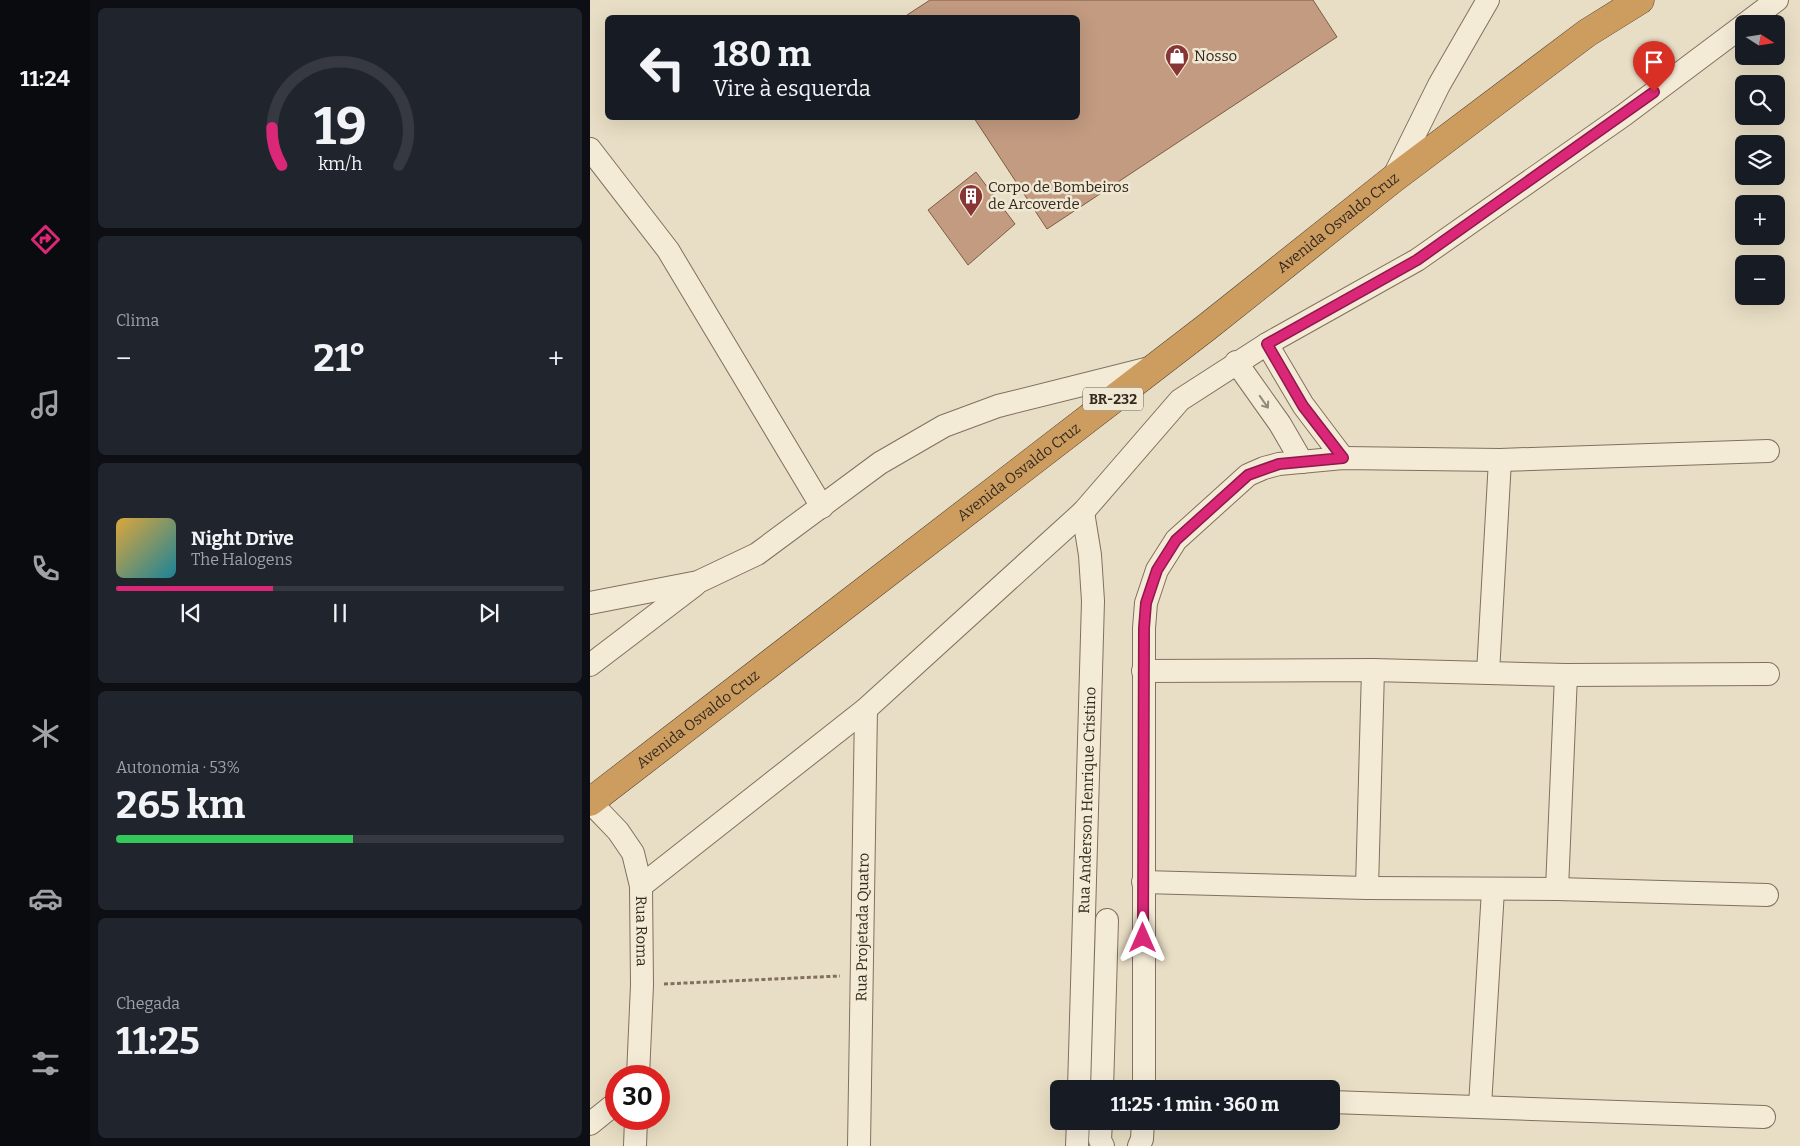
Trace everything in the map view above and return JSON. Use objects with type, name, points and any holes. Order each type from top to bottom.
[{"type":"highway","name":"Avenida Osvaldo Cruz","points":[[590,802],[1154,367],[1393,179],[1587,33],[1640,0]]},
{"type":"street","points":[[1393,179],[1439,85],[1488,0]]},
{"type":"street","points":[[1757,15],[1777,0]]},
{"type":"street","points":[[641,886],[866,709],[1083,512],[1180,400],[1236,362],[1417,260],[1624,115],[1735,32]]},
{"type":"street","points":[[590,149],[668,250],[822,507]]},
{"type":"street","points":[[1267,344],[1303,406],[1343,458]]},
{"type":"street","points":[[1236,362],[1280,424],[1302,462]]},
{"type":"street","points":[[590,665],[698,582],[757,554],[880,463],[944,426],[998,406],[1154,367]]},
{"type":"street","points":[[1144,1080],[1143,670],[1146,603],[1157,570],[1176,540],[1248,475],[1279,464],[1343,458],[1500,460],[1768,451]]},
{"type":"street","points":[[1488,673],[1500,460]]},
{"type":"street","name":"Rua Anderson Henrique Cristino","points":[[1078,1080],[1093,601],[1090,555],[1083,512]]},
{"type":"street","points":[[590,602],[698,582]]},
{"type":"street","points":[[1143,670],[1373,670],[1566,675],[1768,674]]},
{"type":"street","points":[[1367,888],[1373,670]]},
{"type":"street","points":[[1557,889],[1566,675]]},
{"type":"street","name":"Rua Projetada Quatro","points":[[859,1146],[866,709]]},
{"type":"street","name":"Rua Roma","points":[[590,802],[618,831],[633,853],[641,886],[642,985],[638,1065]]},
{"type":"street","points":[[1143,882],[1367,888],[1557,889],[1767,895]]},
{"type":"street","points":[[1480,1106],[1493,890]]},
{"type":"street","points":[[1102,1080],[1107,920]]},
{"type":"street","points":[[1340,1102],[1764,1117]]},
{"type":"street","points":[[590,1124],[605,1112]]},
{"type":"street","points":[[635,1146],[636,1130]]},
{"type":"street","points":[[1077,1146],[1078,1130]]},
{"type":"street","points":[[1101,1130],[1100,1140],[1103,1146]]},
{"type":"street","points":[[1140,1146],[1142,1130]]},
{"type":"path","points":[[642,985],[861,976]]},
{"type":"building","name":"Nosso","points":[[930,0],[1313,0],[1337,37],[1047,229],[975,120],[1080,120],[1080,15],[907,15]]},
{"type":"building","name":"Corpo de Bombeiros de Arcoverde","points":[[976,172],[1015,224],[968,265],[928,210]]},
{"type":"place","name":"Nosso","points":[[1177,77]]},
{"type":"place","name":"Corpo de Bombeiros de Arcoverde","points":[[971,217]]},
{"type":"route","points":[[1143,938],[1144,628],[1146,603],[1157,570],[1176,540],[1248,475],[1279,464],[1343,458],[1303,406],[1267,344],[1417,260],[1654,92]]}]
